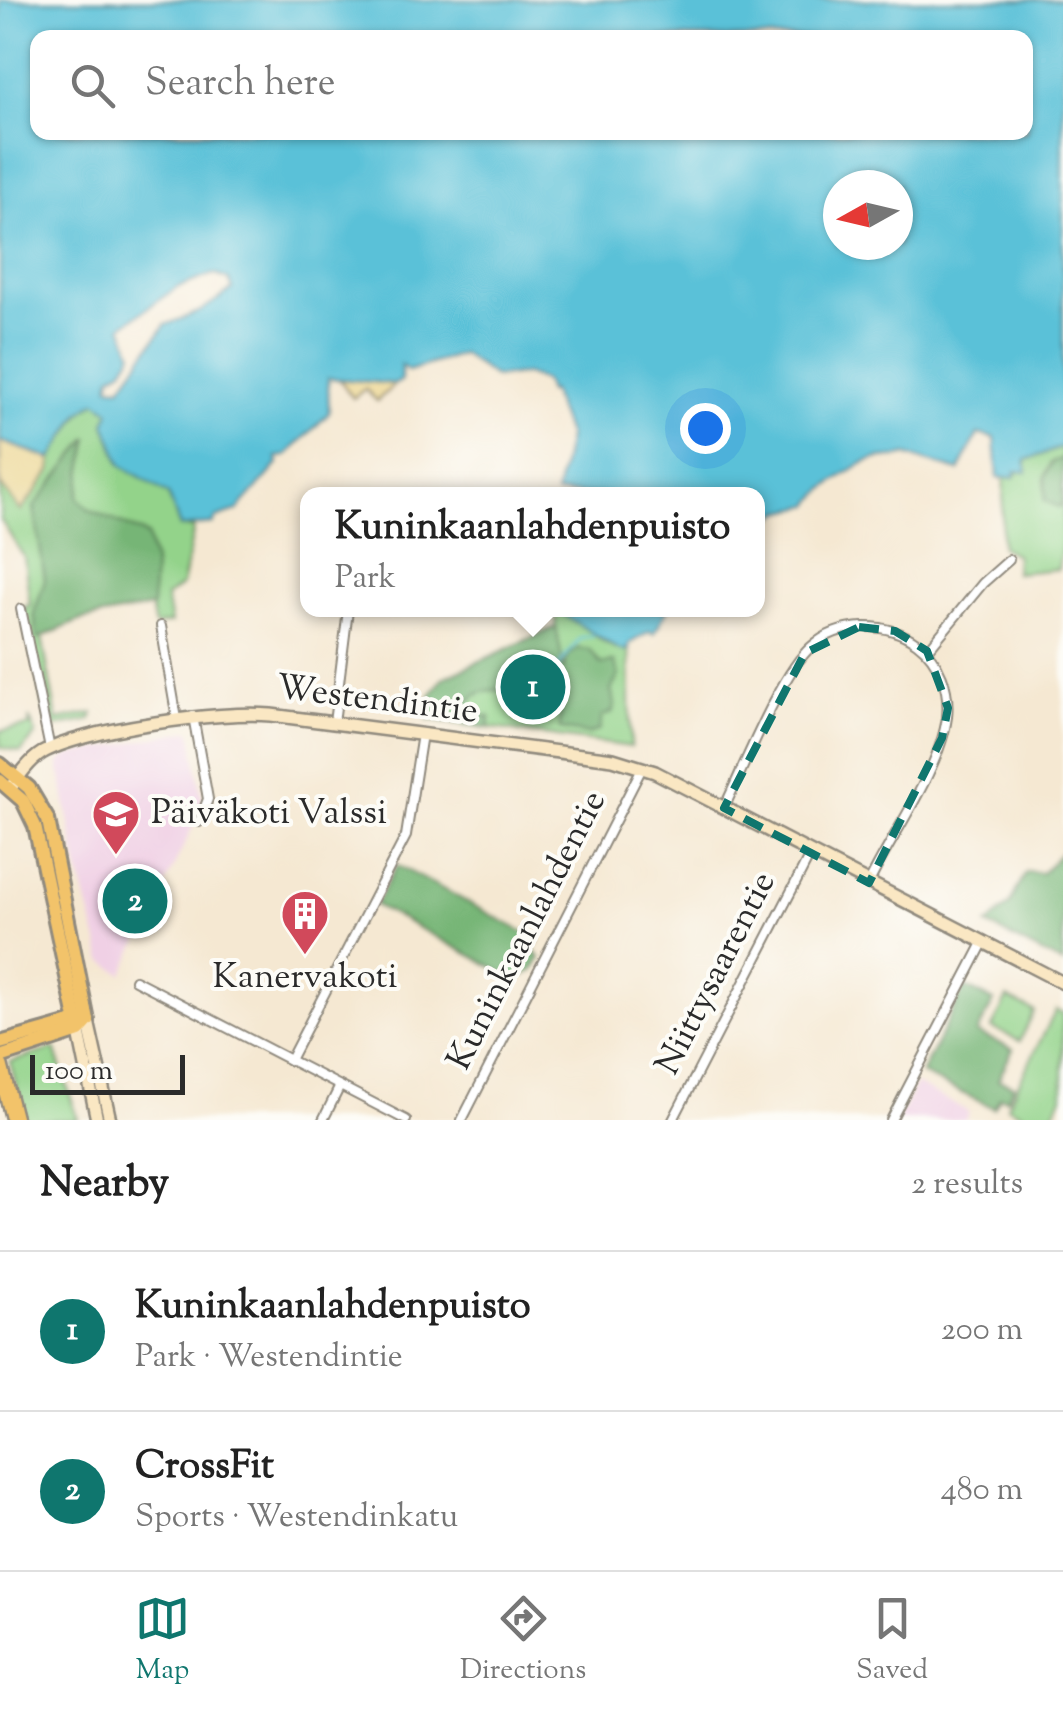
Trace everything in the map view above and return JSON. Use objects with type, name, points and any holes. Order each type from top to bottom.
[{"type":"highway","points":[[0,1066],[14,1120]]},
{"type":"main road","points":[[0,764],[10,782],[36,796],[48,820],[81,1024],[17,1044],[0,1056]]},
{"type":"main road","points":[[0,1043],[17,1044]]},
{"type":"street","points":[[927,651],[983,582],[1009,560]]},
{"type":"street","points":[[21,609],[50,750]]},
{"type":"street","points":[[334,724],[347,617]]},
{"type":"street","points":[[161,626],[177,719]]},
{"type":"street","points":[[724,808],[791,676],[812,646],[842,630],[876,627],[895,631],[927,651],[946,692],[945,726],[870,883]]},
{"type":"street","name":"Westendintie","points":[[10,782],[50,750],[177,719],[239,712],[613,759],[642,767],[1063,983]]},
{"type":"street","points":[[193,716],[208,799],[199,822]]},
{"type":"street","points":[[290,1060],[406,836],[422,734]]},
{"type":"street","name":"Kuninkaanlahdentie","points":[[462,1120],[642,767]]},
{"type":"street","name":"Niittysaarentie","points":[[673,1120],[810,853]]},
{"type":"street","points":[[892,1120],[983,943]]},
{"type":"street","points":[[135,980],[406,1120]]},
{"type":"street","points":[[81,1024],[97,1120]]},
{"type":"street","points":[[81,1024],[110,1120]]},
{"type":"street","points":[[323,1120],[340,1086]]},
{"type":"highlighted area","points":[[859,627],[895,631],[927,651],[948,708],[942,738],[869,883],[724,808],[805,653]]},
{"type":"shaded area","points":[[191,730],[203,805],[123,974],[103,961],[77,863],[59,764],[67,756]]},
{"type":"shaded area","points":[[916,1084],[969,1112],[965,1120],[898,1120]]},
{"type":"green space","points":[[96,401],[110,411],[105,424],[121,465],[168,494],[180,527],[194,528],[182,585],[166,597],[171,623],[155,626],[151,607],[81,620],[42,637],[57,720],[93,713],[91,720],[49,728],[24,607],[30,605],[24,557],[0,519],[0,441],[67,434],[86,405]]},
{"type":"green space","points":[[89,437],[78,497],[88,509],[147,535],[154,563],[152,607],[81,620],[37,639],[34,613],[45,580],[34,507]]},
{"type":"green space","points":[[1063,447],[1063,544],[1058,569],[1015,573],[1016,555],[1001,547],[1004,477],[1014,477],[1026,460]]},
{"type":"green space","points":[[1063,458],[1063,501],[1059,507],[1045,501],[1045,476],[1052,462]]},
{"type":"green space","points":[[556,617],[571,617],[609,645],[629,650],[631,747],[428,719],[431,695],[443,678],[555,627]]},
{"type":"green space","points":[[556,627],[564,670],[568,655],[578,648],[590,650],[601,664],[614,662],[619,675],[611,690],[615,704],[612,713],[602,716],[600,730],[588,734],[560,729],[559,690],[550,686],[532,694],[496,690],[478,694],[465,707],[470,713],[490,717],[489,728],[428,719],[431,695],[443,678]]},
{"type":"green space","points":[[29,718],[36,734],[21,752],[0,747],[0,731],[30,726]]},
{"type":"green space","points":[[1063,850],[1063,964],[987,925],[1009,905],[1026,872],[1042,873]]},
{"type":"green space","points":[[397,865],[539,940],[533,949],[540,958],[534,970],[516,979],[375,905]]},
{"type":"green space","points":[[965,987],[994,1001],[977,1033],[1013,1049],[998,1080],[1014,1085],[1007,1099],[1000,1097],[994,1108],[921,1074]]},
{"type":"green space","points":[[1007,998],[1034,1011],[1020,1041],[992,1028]]},
{"type":"green space","points":[[1056,1010],[1063,1013],[1063,1095],[1050,1120],[1035,1120],[1007,1106]]},
{"type":"green space","points":[[55,1048],[78,1120],[25,1120],[10,1062]]},
{"type":"sand","points":[[337,376],[395,384],[377,401],[365,389],[353,398]]},
{"type":"sand","points":[[0,441],[52,459],[51,471],[21,511],[0,484]]},
{"type":"water","points":[[0,0],[1063,0],[1063,447],[1026,460],[1027,472],[1016,471],[1014,477],[998,478],[995,438],[978,434],[959,471],[906,455],[875,459],[840,478],[811,505],[780,512],[765,526],[765,487],[557,487],[568,437],[544,381],[525,374],[494,377],[462,354],[408,371],[401,365],[401,381],[395,384],[328,378],[329,413],[286,456],[277,457],[278,464],[237,511],[216,518],[213,524],[180,527],[168,494],[121,465],[105,423],[110,411],[96,401],[79,414],[52,459],[0,441]],"holes":[[[214,274],[229,280],[233,289],[199,312],[165,325],[121,387],[109,386],[111,376],[123,369],[133,353],[122,326],[176,288]]]},
{"type":"water","points":[[567,617],[663,617],[654,634],[650,631],[629,644],[629,650],[620,650]]},
{"type":"waterway","points":[[555,671],[580,638],[593,635]]},
{"type":"place","name":"Kuninkaanlahdenpuisto","points":[[533,687]]},
{"type":"place","name":"Päiväkoti Valssi","points":[[116,856]]},
{"type":"place","name":"CrossFit","points":[[135,901]]},
{"type":"place","name":"Kanervakoti","points":[[305,956]]}]
